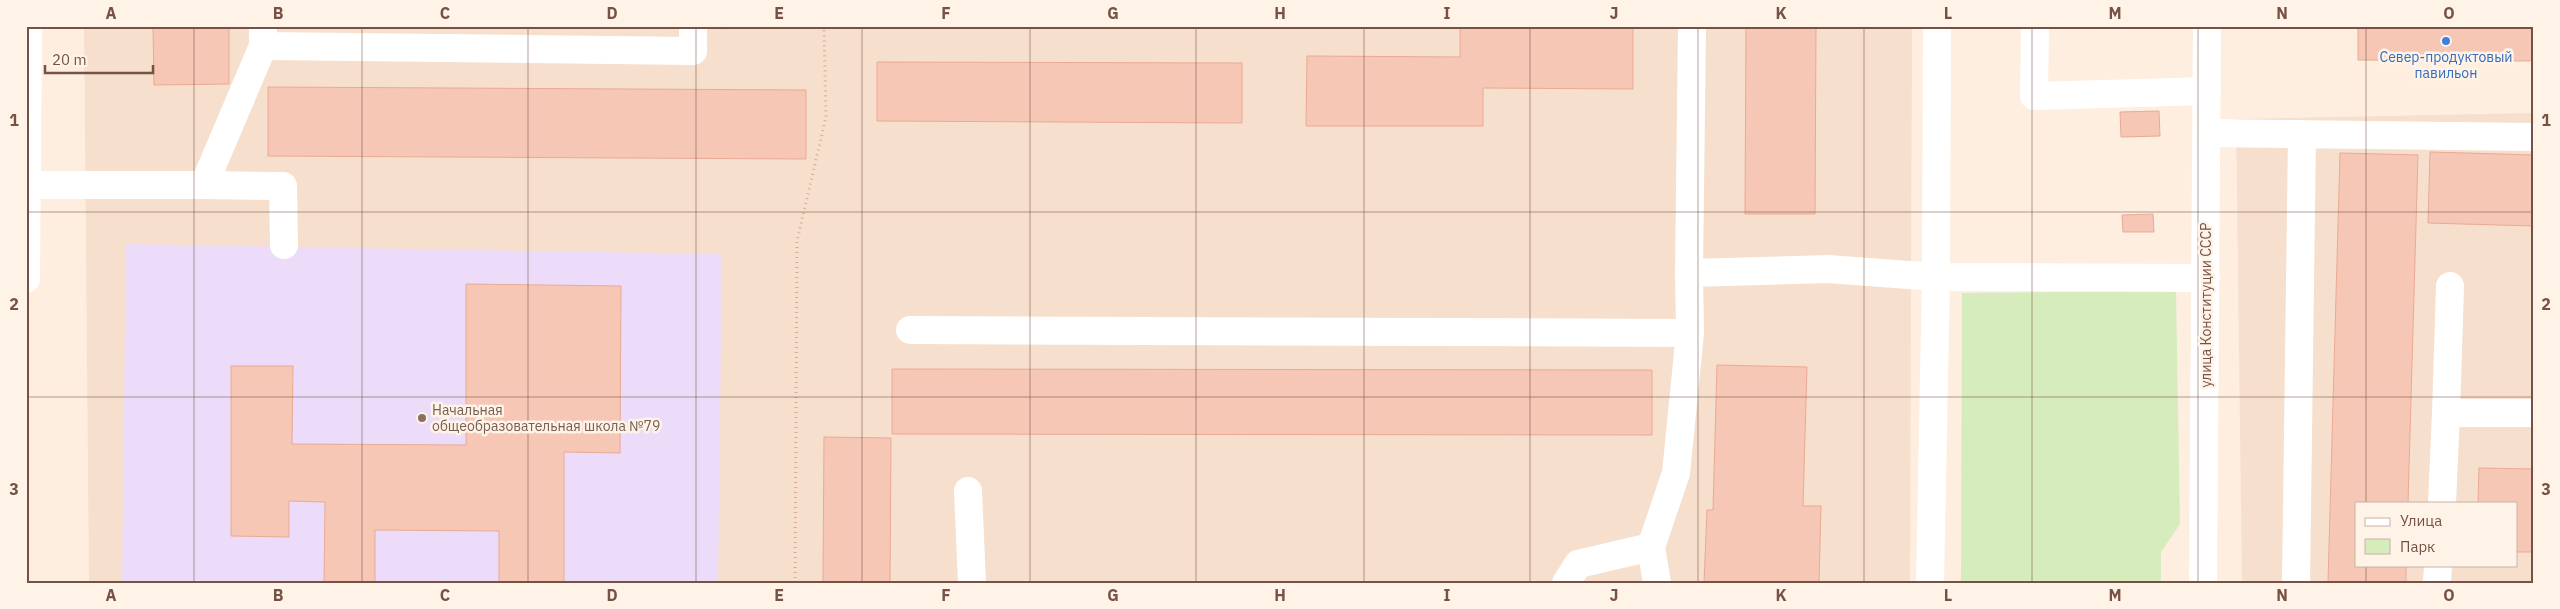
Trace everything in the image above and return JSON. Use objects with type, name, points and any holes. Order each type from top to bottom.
[{"type":"street","points":[[26,279],[28,26]]},
{"type":"street","points":[[204,185],[263,36],[693,52],[693,26]]},
{"type":"street","points":[[1657,583],[1651,547],[1676,473],[1690,333],[1692,26]]},
{"type":"street","points":[[1930,583],[1936,277],[1936,26]]},
{"type":"street","points":[[2035,26],[2034,96],[2207,91]]},
{"type":"street","name":"улица Конституции СССР","points":[[2203,583],[2207,26]]},
{"type":"street","points":[[2207,133],[2534,138]]},
{"type":"street","points":[[2296,583],[2302,134]]},
{"type":"street","points":[[27,185],[283,186],[284,245]]},
{"type":"street","points":[[1689,273],[1828,269],[1936,277],[2206,278]]},
{"type":"street","points":[[2442,502],[2450,286]]},
{"type":"street","points":[[910,330],[1690,333]]},
{"type":"street","points":[[2446,413],[2534,413]]},
{"type":"street","points":[[968,491],[972,583]]},
{"type":"street","points":[[1566,583],[1578,564],[1651,547]]},
{"type":"street","points":[[2437,583],[2438,566]]},
{"type":"path","points":[[795,583],[797,242],[826,117],[824,26]]},
{"type":"shaded area","points":[[84,26],[1912,26],[1910,583],[89,583]]},
{"type":"shaded area","points":[[2534,113],[2534,583],[2242,583],[2236,119]]},
{"type":"shaded area","name":"Начальная общеобразовательная школа №79","points":[[126,244],[722,254],[718,583],[122,583]]},
{"type":"green space","points":[[2176,291],[2180,524],[2161,552],[2161,583],[1961,583],[1962,293]]},
{"type":"building","points":[[153,26],[229,26],[229,84],[154,85]]},
{"type":"building","points":[[1460,26],[1633,26],[1633,89],[1483,88],[1483,126],[1306,126],[1307,56],[1460,57]]},
{"type":"building","points":[[1746,26],[1816,26],[1815,214],[1745,214]]},
{"type":"building","name":"Север-продуктовый павильон","points":[[2358,26],[2534,26],[2534,57],[2530,61],[2358,60]]},
{"type":"building","points":[[877,62],[1242,63],[1242,123],[877,121]]},
{"type":"building","points":[[268,87],[806,90],[806,159],[268,156]]},
{"type":"building","points":[[2159,111],[2160,136],[2121,137],[2120,112]]},
{"type":"building","points":[[2430,152],[2534,155],[2534,226],[2428,223]]},
{"type":"building","points":[[2340,153],[2418,155],[2408,502],[2355,502],[2355,566],[2406,566],[2406,583],[2328,583]]},
{"type":"building","points":[[2153,214],[2154,232],[2123,232],[2122,215]]},
{"type":"building","points":[[466,284],[621,286],[620,453],[564,452],[564,583],[499,583],[499,531],[375,530],[375,583],[324,583],[325,502],[289,501],[289,537],[231,536],[231,366],[293,366],[292,444],[466,445]]},
{"type":"building","points":[[1717,365],[1807,367],[1803,506],[1821,506],[1819,583],[1704,583],[1707,510],[1713,510]]},
{"type":"building","points":[[892,369],[1652,370],[1652,435],[892,434]]},
{"type":"building","points":[[824,437],[891,438],[890,583],[823,583]]},
{"type":"building","points":[[2479,468],[2534,469],[2534,552],[2518,552],[2518,502],[2478,502]]},
{"type":"place","name":"Север-продуктовый павильон","points":[[2446,41]]},
{"type":"place","name":"Начальная общеобразовательная школа №79","points":[[422,418]]}]
